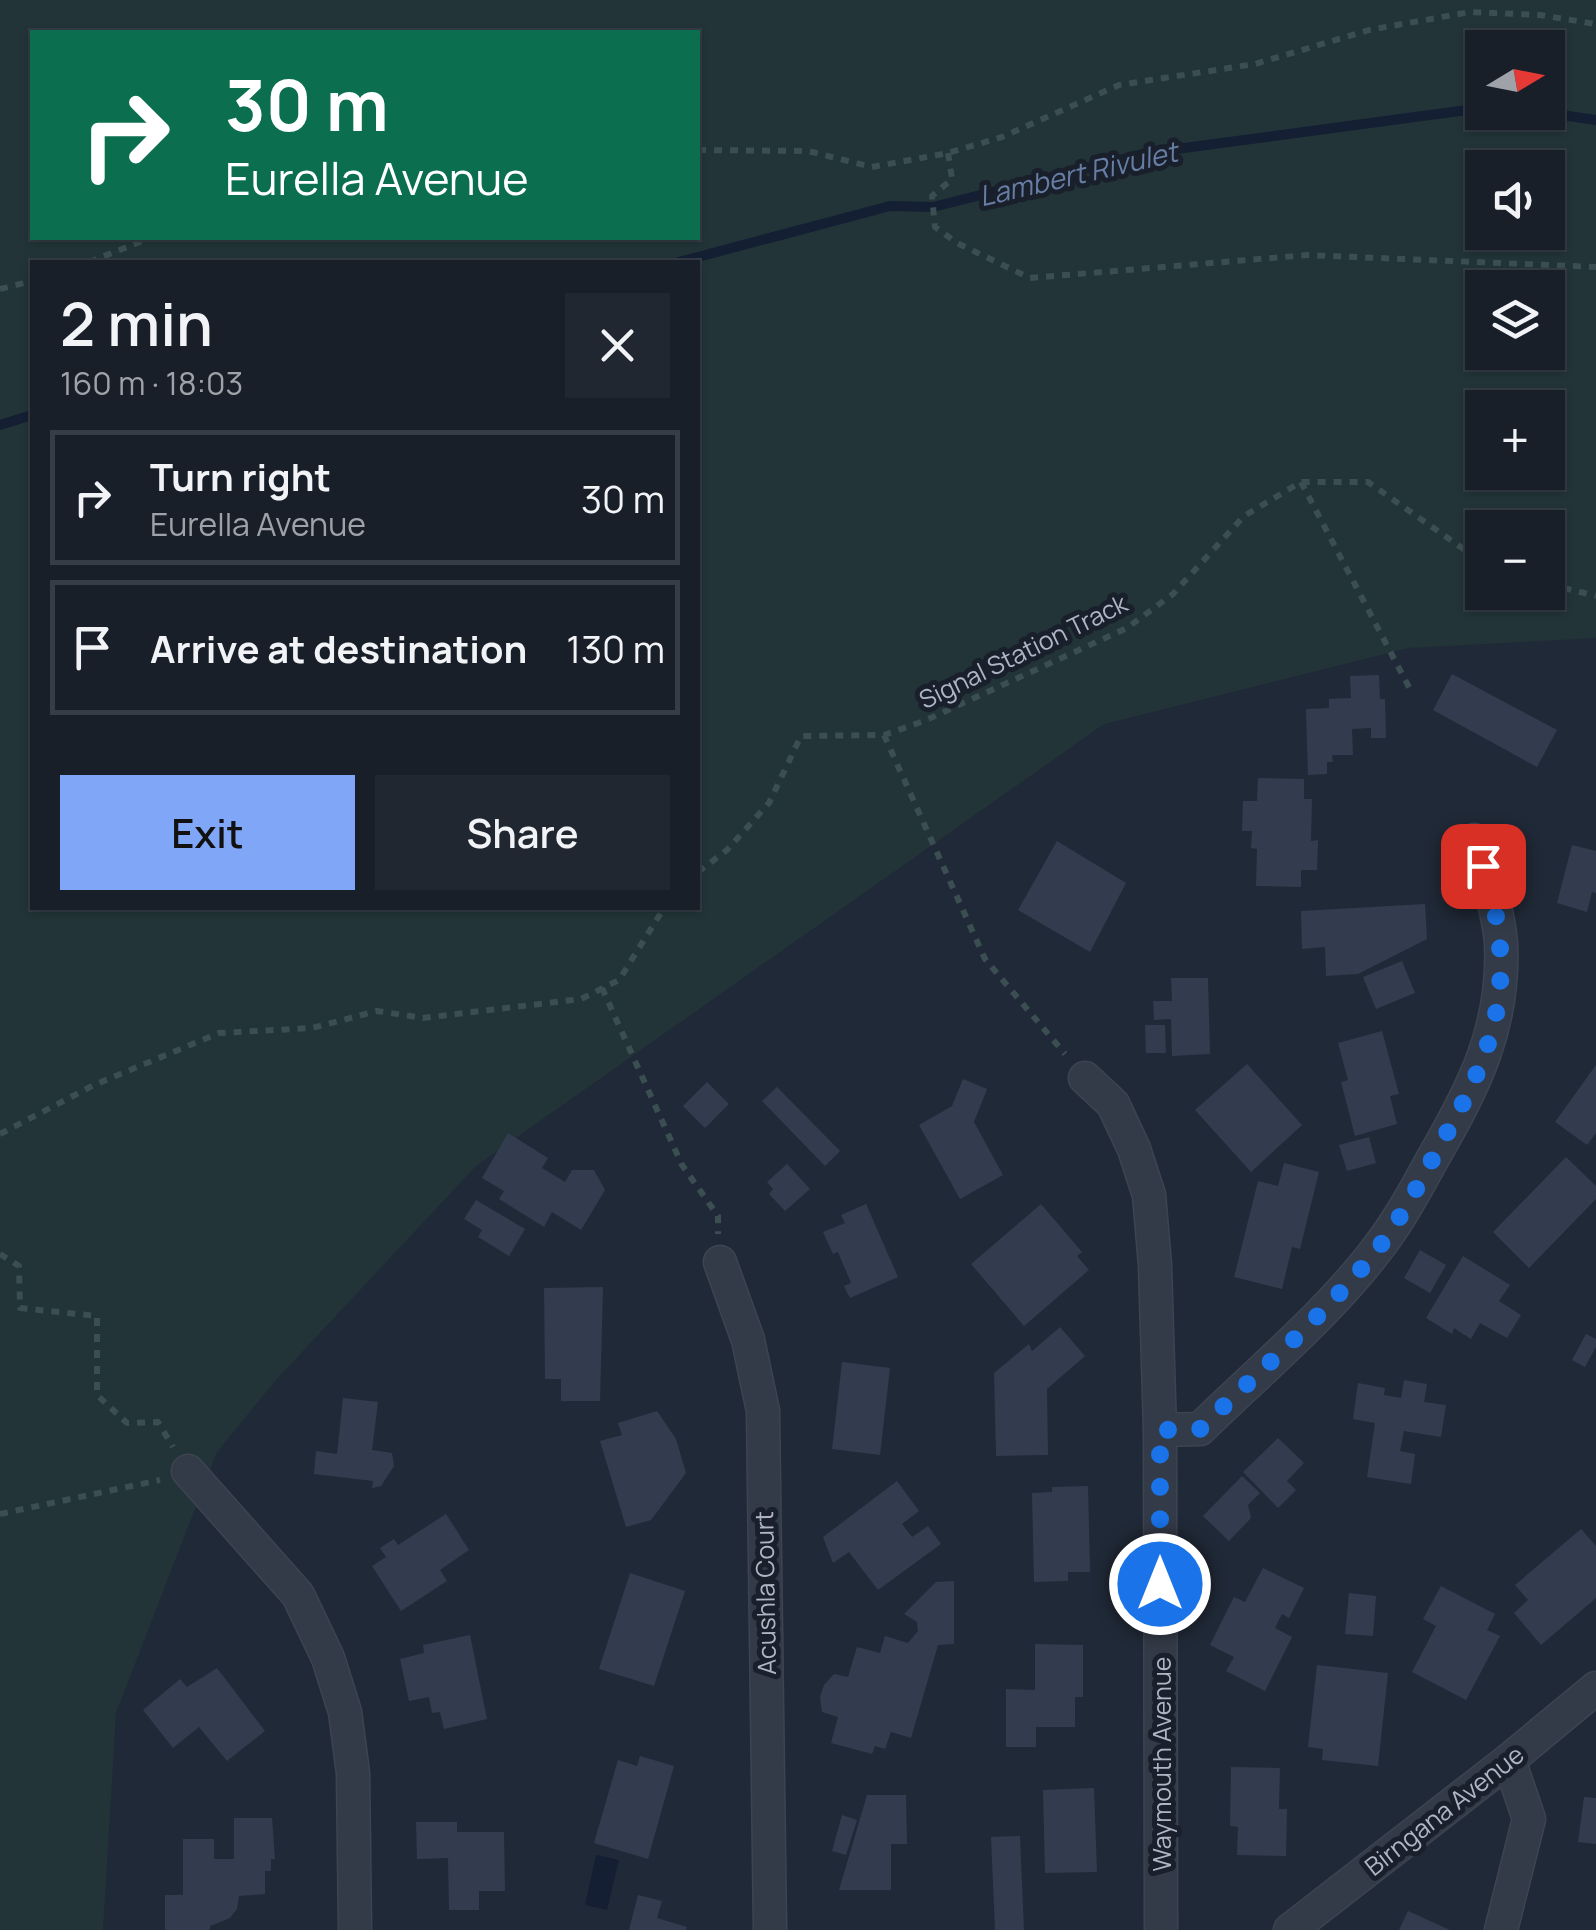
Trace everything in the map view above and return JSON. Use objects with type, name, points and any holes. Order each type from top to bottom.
[{"type":"street","points":[[1160,1430],[1200,1429],[1330,1301],[1376,1250],[1412,1197],[1473,1089],[1490,1043],[1497,1008],[1500,941],[1492,893],[1474,840]]},
{"type":"street","name":"Waymouth Avenue","points":[[1085,1078],[1113,1104],[1134,1149],[1149,1195],[1156,1265],[1161,1930]]},
{"type":"street","name":"Acushla Court","points":[[720,1262],[748,1340],[763,1410],[770,1930]]},
{"type":"street","points":[[188,1471],[298,1595],[328,1658],[345,1712],[353,1773],[355,1930]]},
{"type":"street","name":"Birngana Avenue","points":[[1290,1930],[1596,1688]]},
{"type":"street","points":[[1502,1930],[1529,1818],[1509,1760]]},
{"type":"path","points":[[700,150],[808,151],[872,166],[948,153],[1002,138],[1119,85],[1256,64],[1369,30],[1470,12],[1596,24]]},
{"type":"path","points":[[948,153],[952,179],[932,196],[935,227],[956,243],[1030,278],[1308,255],[1596,267]]},
{"type":"path","points":[[94,260],[145,240]]},
{"type":"path","points":[[0,289],[30,282]]},
{"type":"path","points":[[1411,692],[1301,482],[1368,482],[1465,550]]},
{"type":"path","name":"Signal Station Track","points":[[700,870],[726,850],[769,803],[801,736],[884,736],[924,722],[1127,628],[1173,594],[1244,516],[1301,482]]},
{"type":"path","points":[[1565,588],[1596,596]]},
{"type":"path","points":[[884,736],[985,959],[1085,1078]]},
{"type":"path","points":[[0,1134],[94,1085],[219,1033],[312,1028],[377,1012],[423,1018],[581,999],[618,980],[663,910]]},
{"type":"path","points":[[602,988],[682,1165],[718,1216],[720,1262]]},
{"type":"path","points":[[0,1254],[19,1266],[20,1308],[97,1316],[97,1395],[127,1423],[158,1422],[188,1471],[146,1484],[0,1514]]},
{"type":"shaded area","points":[[0,0],[1596,0],[1596,638],[1408,648],[1104,724],[476,1166],[275,1381],[217,1452],[116,1713],[103,1930],[0,1930]]},
{"type":"water","points":[[596,1855],[619,1860],[607,1910],[585,1905]]},
{"type":"building","points":[[1452,674],[1557,730],[1537,767],[1433,710]]},
{"type":"building","points":[[1379,675],[1380,699],[1385,699],[1386,738],[1371,738],[1371,728],[1352,729],[1353,755],[1332,755],[1333,762],[1327,762],[1327,774],[1308,775],[1306,709],[1329,708],[1329,699],[1351,698],[1350,676]]},
{"type":"building","points":[[1258,778],[1304,779],[1304,799],[1312,799],[1311,841],[1318,840],[1317,870],[1301,870],[1301,887],[1256,886],[1257,849],[1251,848],[1252,831],[1242,831],[1243,801],[1257,801]]},
{"type":"building","points":[[1057,841],[1126,883],[1090,952],[1018,910]]},
{"type":"building","points":[[1572,845],[1596,851],[1596,893],[1592,892],[1587,912],[1557,903]]},
{"type":"building","points":[[1425,904],[1427,939],[1358,974],[1326,976],[1325,947],[1302,949],[1301,911]]},
{"type":"building","points":[[1402,961],[1415,993],[1376,1009],[1363,977]]},
{"type":"building","points":[[1171,978],[1208,978],[1210,1054],[1172,1056],[1171,1019],[1154,1020],[1153,1001],[1172,1001]]},
{"type":"building","points":[[1145,1025],[1165,1025],[1166,1053],[1146,1053]]},
{"type":"building","points":[[1382,1031],[1399,1094],[1390,1096],[1397,1124],[1355,1136],[1341,1082],[1348,1080],[1338,1043]]},
{"type":"building","points":[[1247,1064],[1302,1125],[1251,1172],[1195,1110]]},
{"type":"building","points":[[1596,1065],[1596,1133],[1587,1145],[1555,1122]]},
{"type":"building","points":[[963,1079],[987,1089],[974,1122],[1003,1175],[960,1199],[919,1125],[952,1106]]},
{"type":"building","points":[[707,1082],[729,1104],[705,1128],[683,1106]]},
{"type":"building","points":[[777,1087],[840,1151],[825,1166],[762,1101]]},
{"type":"building","points":[[508,1133],[548,1158],[542,1168],[565,1182],[572,1170],[594,1170],[605,1190],[581,1230],[552,1212],[544,1227],[499,1199],[504,1191],[482,1178]]},
{"type":"building","points":[[1369,1137],[1376,1163],[1347,1171],[1339,1145]]},
{"type":"building","points":[[1566,1157],[1596,1186],[1596,1199],[1529,1268],[1493,1232]]},
{"type":"building","points":[[1284,1163],[1319,1172],[1300,1249],[1292,1247],[1282,1289],[1234,1277],[1258,1181],[1278,1186]]},
{"type":"building","points":[[787,1164],[810,1189],[785,1211],[769,1194],[773,1189],[767,1182]]},
{"type":"building","points":[[476,1200],[525,1229],[509,1256],[478,1237],[482,1230],[464,1219]]},
{"type":"building","points":[[866,1204],[898,1277],[850,1298],[844,1286],[851,1283],[838,1252],[833,1254],[823,1232],[845,1223],[841,1215]]},
{"type":"building","points":[[1041,1204],[1082,1252],[1077,1256],[1089,1270],[1024,1326],[971,1264]]},
{"type":"building","points":[[1420,1250],[1446,1265],[1430,1293],[1404,1278]]},
{"type":"building","points":[[1463,1256],[1510,1285],[1499,1301],[1521,1315],[1507,1338],[1480,1323],[1471,1339],[1454,1328],[1452,1334],[1426,1318]]},
{"type":"building","points":[[603,1287],[600,1401],[561,1401],[561,1379],[545,1379],[544,1288]]},
{"type":"building","points":[[1060,1327],[1085,1356],[1047,1389],[1048,1455],[996,1456],[994,1373],[1029,1344],[1032,1351]]},
{"type":"building","points":[[1586,1334],[1596,1339],[1596,1347],[1585,1367],[1572,1360]]},
{"type":"building","points":[[842,1362],[890,1368],[880,1455],[832,1449]]},
{"type":"building","points":[[1404,1380],[1427,1384],[1424,1402],[1446,1405],[1441,1437],[1404,1431],[1400,1451],[1415,1454],[1411,1484],[1367,1477],[1375,1423],[1353,1419],[1358,1383],[1385,1388],[1384,1395],[1401,1398]]},
{"type":"building","points":[[343,1398],[378,1402],[372,1450],[392,1453],[394,1466],[381,1486],[372,1488],[373,1481],[314,1474],[316,1451],[337,1454]]},
{"type":"building","points":[[657,1411],[676,1439],[686,1473],[651,1520],[626,1527],[600,1441],[622,1435],[618,1423]]},
{"type":"building","points":[[1278,1438],[1304,1463],[1287,1481],[1296,1490],[1278,1508],[1243,1472]]},
{"type":"building","points":[[1242,1476],[1260,1493],[1248,1505],[1251,1518],[1229,1541],[1203,1516]]},
{"type":"building","points":[[897,1481],[919,1511],[902,1524],[912,1537],[928,1526],[941,1544],[878,1590],[849,1552],[833,1563],[823,1537]]},
{"type":"building","points":[[1088,1486],[1090,1572],[1068,1572],[1068,1581],[1034,1582],[1032,1493],[1052,1492],[1052,1487]]},
{"type":"building","points":[[446,1514],[469,1550],[440,1570],[447,1581],[401,1611],[372,1566],[386,1557],[380,1548],[394,1539],[398,1545]]},
{"type":"building","points":[[1581,1529],[1596,1546],[1596,1598],[1541,1645],[1514,1613],[1528,1600],[1515,1585]]},
{"type":"building","points":[[1263,1568],[1304,1588],[1289,1618],[1282,1614],[1275,1628],[1292,1637],[1265,1691],[1226,1671],[1234,1657],[1210,1645],[1234,1597],[1245,1602]]},
{"type":"building","points":[[630,1573],[685,1591],[654,1686],[599,1669]]},
{"type":"building","points":[[954,1581],[954,1644],[938,1645],[911,1738],[891,1732],[885,1749],[875,1746],[872,1754],[831,1743],[838,1717],[822,1712],[820,1697],[824,1685],[834,1674],[848,1677],[857,1647],[880,1653],[885,1636],[908,1643],[918,1631],[917,1622],[904,1614],[936,1582]]},
{"type":"building","points":[[1441,1586],[1495,1614],[1487,1630],[1500,1636],[1466,1700],[1412,1672],[1436,1626],[1423,1619]]},
{"type":"building","points":[[1349,1593],[1376,1596],[1373,1636],[1345,1634]]},
{"type":"building","points":[[470,1635],[487,1719],[444,1729],[440,1712],[432,1713],[429,1697],[409,1701],[400,1659],[424,1653],[423,1645]]},
{"type":"building","points":[[1035,1644],[1083,1645],[1083,1697],[1075,1697],[1075,1727],[1036,1727],[1036,1747],[1006,1747],[1006,1689],[1035,1690]]},
{"type":"building","points":[[1317,1665],[1388,1673],[1378,1766],[1322,1760],[1323,1749],[1308,1747]]},
{"type":"building","points":[[217,1668],[265,1731],[227,1761],[199,1727],[173,1748],[143,1710],[180,1679],[187,1687]]},
{"type":"building","points":[[640,1756],[674,1766],[648,1859],[594,1843],[618,1760],[637,1766]]},
{"type":"building","points":[[1231,1767],[1280,1768],[1279,1809],[1287,1809],[1286,1856],[1237,1855],[1238,1827],[1230,1826]]},
{"type":"building","points":[[1094,1788],[1097,1872],[1045,1873],[1043,1790]]},
{"type":"building","points":[[867,1795],[906,1795],[907,1844],[891,1844],[891,1890],[839,1890]]},
{"type":"building","points":[[1584,1797],[1596,1798],[1596,1844],[1578,1842]]},
{"type":"building","points":[[842,1815],[857,1820],[846,1855],[832,1851]]},
{"type":"building","points":[[234,1818],[272,1818],[275,1859],[271,1859],[271,1871],[265,1871],[265,1894],[239,1896],[237,1909],[230,1918],[210,1926],[210,1930],[165,1930],[165,1895],[183,1895],[183,1839],[214,1839],[214,1859],[234,1859]]},
{"type":"building","points":[[416,1822],[457,1822],[457,1832],[504,1832],[505,1891],[479,1891],[479,1910],[449,1910],[448,1858],[417,1859]]},
{"type":"building","points":[[1020,1836],[1024,1930],[995,1930],[991,1837]]},
{"type":"building","points":[[638,1895],[662,1901],[657,1918],[687,1927],[686,1930],[629,1930]]},
{"type":"building","points":[[1408,1911],[1450,1930],[1399,1930]]},
{"type":"waterway","name":"Lambert Rivulet","points":[[687,260],[890,206],[933,207],[1147,153],[1465,110]]},
{"type":"waterway","name":"Lambert Rivulet","points":[[1565,115],[1596,120]]},
{"type":"waterway","name":"Lambert Rivulet","points":[[0,425],[30,416]]},
{"type":"route","points":[[1160,1584],[1160,1430],[1200,1429],[1330,1301],[1376,1250],[1412,1197],[1473,1089],[1490,1043],[1500,991],[1500,941],[1483,866]]}]
